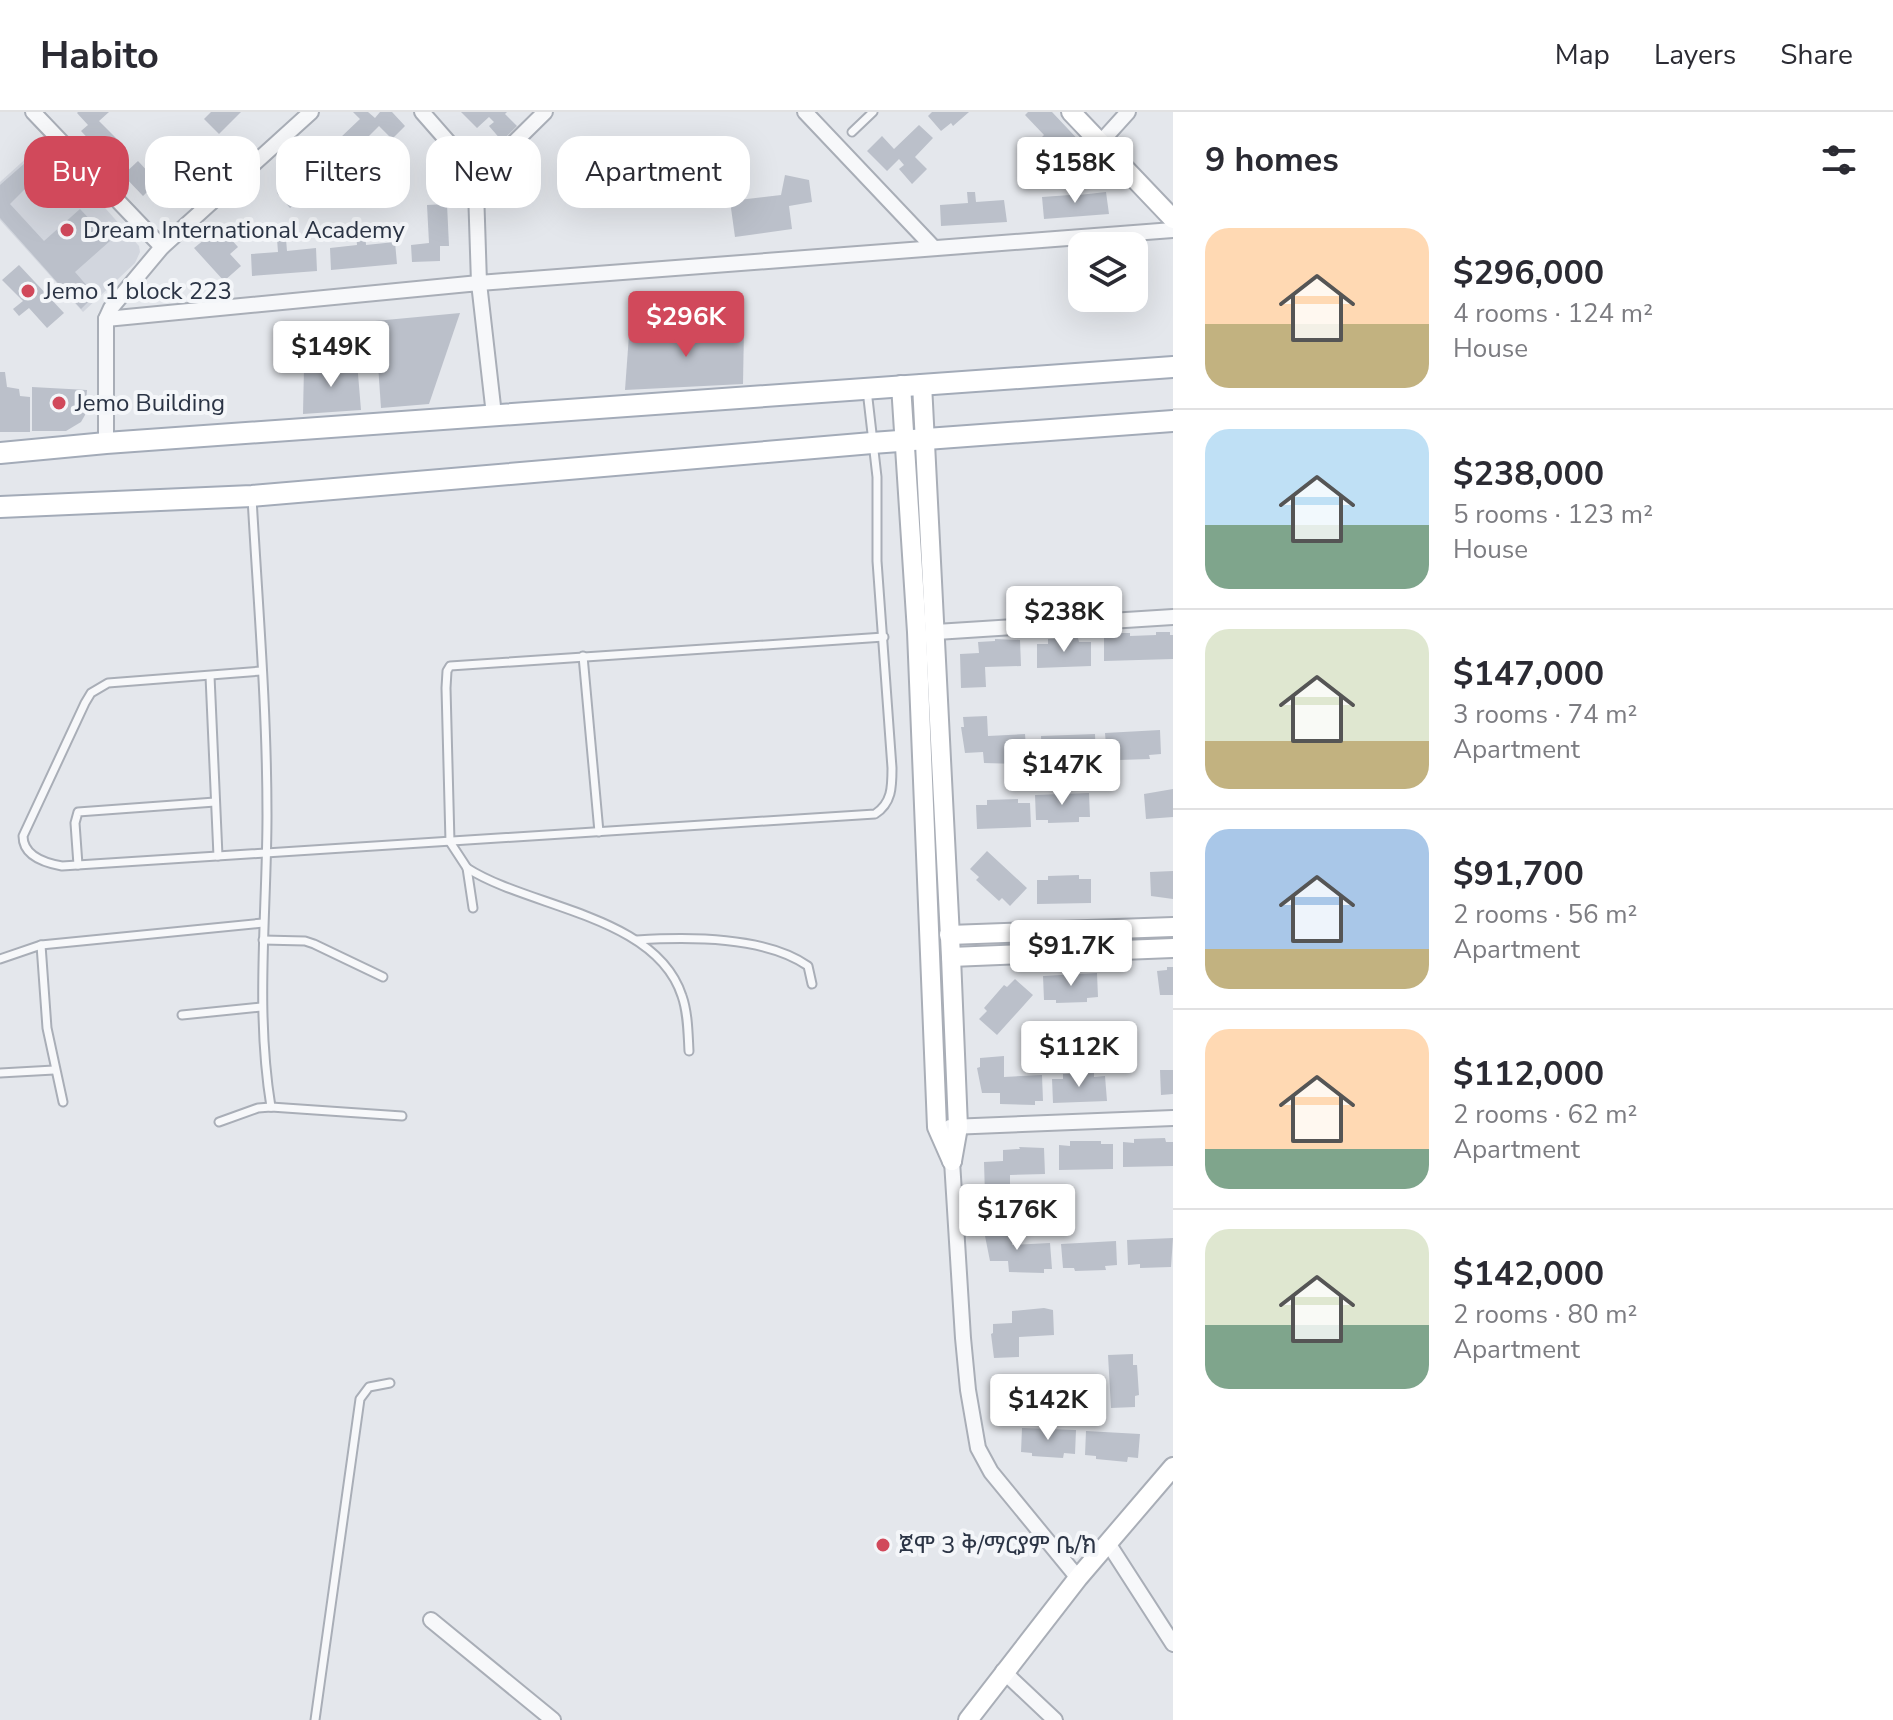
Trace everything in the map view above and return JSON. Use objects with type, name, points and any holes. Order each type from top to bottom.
[{"type":"main road","points":[[0,453],[867,387],[1173,367]]},
{"type":"main road","points":[[0,507],[252,496],[872,443],[1173,421]]},
{"type":"street","points":[[33,112],[162,247]]},
{"type":"street","points":[[106,443],[106,319],[118,298],[162,247],[311,112]]},
{"type":"street","points":[[422,112],[443,136]]},
{"type":"street","points":[[521,136],[545,112]]},
{"type":"street","points":[[805,112],[933,247]]},
{"type":"street","points":[[1071,112],[1173,219]]},
{"type":"street","points":[[1100,143],[1128,112]]},
{"type":"street","points":[[477,208],[479,283],[494,415]]},
{"type":"street","points":[[106,319],[479,283],[1173,230]]},
{"type":"street","points":[[922,384],[915,440],[917,632],[937,1127],[952,1161]]},
{"type":"street","points":[[901,385],[915,440],[936,632],[958,1127],[952,1161],[965,1364],[978,1448],[991,1472],[1078,1578]]},
{"type":"street","points":[[936,632],[1173,617]]},
{"type":"street","points":[[949,935],[1173,927]]},
{"type":"street","points":[[1129,929],[1130,950]]},
{"type":"street","points":[[951,957],[1173,948]]},
{"type":"street","points":[[937,1127],[1173,1118]]},
{"type":"street","points":[[968,1720],[1078,1578],[1171,1474]]},
{"type":"street","points":[[1108,1543],[1173,1644]]},
{"type":"street","points":[[431,1620],[553,1720]]},
{"type":"street","points":[[1003,1671],[1055,1720]]},
{"type":"lane","points":[[852,132],[873,112]]},
{"type":"lane","points":[[261,671],[108,683],[91,693],[23,836],[23,842],[36,859],[62,866],[865,816],[882,810],[892,791],[877,561],[877,477],[867,387]]},
{"type":"lane","points":[[252,496],[267,763],[261,1007],[263,1059],[271,1107]]},
{"type":"lane","points":[[689,1051],[681,993],[672,976],[637,940],[593,918],[489,883],[467,868],[450,842],[447,671],[450,666],[457,665],[884,637]]},
{"type":"lane","points":[[583,656],[599,832]]},
{"type":"lane","points":[[210,676],[218,856]]},
{"type":"lane","points":[[78,865],[75,823],[78,812],[215,802]]},
{"type":"lane","points":[[467,868],[473,908]]},
{"type":"lane","points":[[0,959],[41,945],[263,923]]},
{"type":"lane","points":[[637,940],[671,938],[775,949],[808,966],[812,984]]},
{"type":"lane","points":[[263,940],[305,941],[383,977]]},
{"type":"lane","points":[[41,945],[47,1028],[63,1102]]},
{"type":"lane","points":[[182,1015],[261,1007]]},
{"type":"lane","points":[[0,1073],[54,1070]]},
{"type":"lane","points":[[219,1122],[258,1108],[271,1107],[402,1116]]},
{"type":"lane","points":[[315,1720],[360,1399],[369,1387],[390,1383]]},
{"type":"shaded area","name":"Dream International Academy","points":[[24,160],[24,208],[105,208],[139,246],[135,263],[83,312],[0,220],[0,182]]},
{"type":"building","points":[[109,112],[99,121],[114,136],[86,136],[81,131],[88,125],[77,113]]},
{"type":"building","points":[[211,112],[241,112],[219,134],[204,119]]},
{"type":"building","points":[[353,112],[368,112],[375,118],[380,112],[392,112],[405,126],[395,136],[389,136],[379,126],[369,136],[342,136],[360,119]]},
{"type":"building","points":[[461,112],[507,112],[505,114],[517,126],[507,136],[498,136],[489,126],[494,122],[489,117],[477,128]]},
{"type":"building","points":[[932,112],[969,112],[953,126],[951,123],[941,131],[928,116]]},
{"type":"building","points":[[1028,112],[1052,112],[1085,147],[1069,162],[1050,141],[1042,149],[1036,143],[1044,135],[1025,115]]},
{"type":"building","points":[[919,125],[933,138],[915,157],[927,169],[912,184],[899,169],[904,165],[899,159],[887,171],[867,151],[882,136],[894,149]]},
{"type":"building","points":[[138,161],[145,169],[143,196],[129,181],[129,169]]},
{"type":"building","points":[[24,164],[24,190],[10,204],[44,241],[80,209],[110,241],[75,272],[95,295],[81,309],[0,218],[0,185]]},
{"type":"building","points":[[785,175],[809,180],[812,202],[789,206],[792,229],[735,237],[731,208],[750,208],[750,199],[781,195]]},
{"type":"building","points":[[1077,184],[1079,195],[1106,192],[1109,214],[1044,219],[1042,197],[1070,195],[1069,185]]},
{"type":"building","points":[[967,192],[975,192],[976,202],[1004,200],[1007,222],[941,226],[940,205],[968,203]]},
{"type":"building","points":[[427,208],[447,208],[449,246],[440,246],[440,261],[412,262],[411,245],[429,243]]},
{"type":"building","points":[[220,227],[238,247],[230,254],[241,266],[224,281],[194,248]]},
{"type":"building","points":[[365,232],[366,245],[395,242],[397,264],[331,270],[330,248],[357,245],[356,233]]},
{"type":"building","points":[[277,239],[286,239],[287,251],[316,248],[317,271],[252,276],[251,254],[278,252]]},
{"type":"building","name":"Jemo 1 block 223","points":[[19,265],[64,313],[47,328],[29,308],[19,316],[13,309],[23,301],[2,280]]},
{"type":"building","points":[[460,313],[429,404],[381,408],[375,321]]},
{"type":"building","points":[[744,327],[743,384],[625,390],[629,335]]},
{"type":"building","points":[[357,362],[361,410],[303,414],[304,367]]},
{"type":"building","points":[[0,372],[5,372],[7,387],[19,389],[20,396],[30,397],[30,432],[0,432]]},
{"type":"building","name":"Jemo Building","points":[[32,387],[87,390],[85,415],[81,422],[66,431],[32,431]]},
{"type":"building","points":[[1156,632],[1170,632],[1173,635],[1173,659],[1104,661],[1104,637],[1115,636],[1116,633],[1156,635]]},
{"type":"building","points":[[1078,638],[1079,642],[1091,642],[1091,666],[1037,668],[1037,644],[1048,644],[1048,639]]},
{"type":"building","points":[[1020,640],[1021,666],[985,667],[986,687],[961,688],[960,654],[979,653],[978,642]]},
{"type":"building","points":[[987,716],[988,736],[1025,734],[1027,760],[1019,761],[1019,764],[984,763],[983,752],[965,753],[961,727],[964,727],[963,717]]},
{"type":"building","points":[[1160,730],[1161,754],[1149,755],[1150,759],[1119,760],[1118,757],[1107,757],[1105,733]]},
{"type":"building","points":[[1095,734],[1096,758],[1085,758],[1085,762],[1054,764],[1054,760],[1042,761],[1041,736]]},
{"type":"building","points":[[1173,789],[1173,817],[1146,819],[1144,794]]},
{"type":"building","points":[[1089,793],[1090,817],[1079,817],[1079,822],[1048,823],[1048,820],[1036,820],[1035,795]]},
{"type":"building","points":[[1018,799],[1018,803],[1030,803],[1031,827],[977,829],[976,805],[987,805],[987,800]]},
{"type":"building","points":[[987,851],[1027,888],[1010,906],[1002,898],[999,901],[976,880],[979,877],[970,869]]},
{"type":"building","points":[[1173,871],[1173,899],[1151,896],[1150,872]]},
{"type":"building","points":[[1079,875],[1079,879],[1091,879],[1091,903],[1037,904],[1037,880],[1048,880],[1048,876]]},
{"type":"building","points":[[1167,967],[1173,967],[1173,995],[1160,995],[1157,971],[1167,970]]},
{"type":"building","points":[[1097,973],[1098,997],[1087,998],[1087,1002],[1056,1003],[1056,1000],[1044,1000],[1043,976]]},
{"type":"building","points":[[1015,979],[1033,995],[997,1035],[979,1019],[987,1011],[984,1008],[1004,985],[1007,987]]},
{"type":"building","points":[[1004,1056],[1004,1077],[1042,1075],[1043,1101],[1035,1101],[1035,1105],[1000,1104],[1000,1093],[982,1093],[977,1068],[980,1067],[980,1058]]},
{"type":"building","points":[[1160,1070],[1173,1070],[1173,1094],[1161,1095]]},
{"type":"building","points":[[1094,1073],[1094,1077],[1105,1076],[1107,1101],[1053,1103],[1052,1079],[1063,1079],[1063,1074]]},
{"type":"building","points":[[1165,1138],[1166,1142],[1173,1142],[1173,1166],[1123,1167],[1123,1142]]},
{"type":"building","points":[[1070,1141],[1113,1144],[1113,1169],[1059,1170],[1059,1145],[1070,1146]]},
{"type":"building","points":[[1044,1148],[1045,1174],[1010,1175],[1010,1195],[985,1196],[984,1162],[1003,1161],[1003,1150]]},
{"type":"building","points":[[1012,1224],[1012,1245],[1050,1243],[1052,1269],[1044,1269],[1044,1273],[1009,1272],[1008,1261],[990,1261],[985,1236],[988,1235],[988,1226]]},
{"type":"building","points":[[1173,1238],[1171,1267],[1140,1268],[1140,1264],[1128,1265],[1127,1240]]},
{"type":"building","points":[[1116,1241],[1117,1265],[1105,1266],[1106,1270],[1075,1271],[1074,1268],[1063,1268],[1061,1244]]},
{"type":"building","points":[[1053,1310],[1054,1335],[1019,1337],[1019,1357],[994,1358],[993,1324],[1012,1323],[1012,1311]]},
{"type":"building","points":[[1133,1354],[1139,1395],[1135,1396],[1135,1407],[1111,1408],[1108,1355]]},
{"type":"building","points":[[1022,1428],[1076,1430],[1075,1454],[1064,1453],[1063,1458],[1032,1456],[1032,1453],[1021,1452]]},
{"type":"building","points":[[1086,1431],[1140,1434],[1138,1458],[1128,1457],[1127,1462],[1085,1455]]},
{"type":"place","name":"Dream International Academy","points":[[67,230]]},
{"type":"place","name":"Jemo 1 block 223","points":[[28,291]]},
{"type":"place","name":"Jemo Building","points":[[59,403]]},
{"type":"place","name":"ጀሞ 3 ቅ/ማርያም ቤ/ክ","points":[[883,1545]]}]
